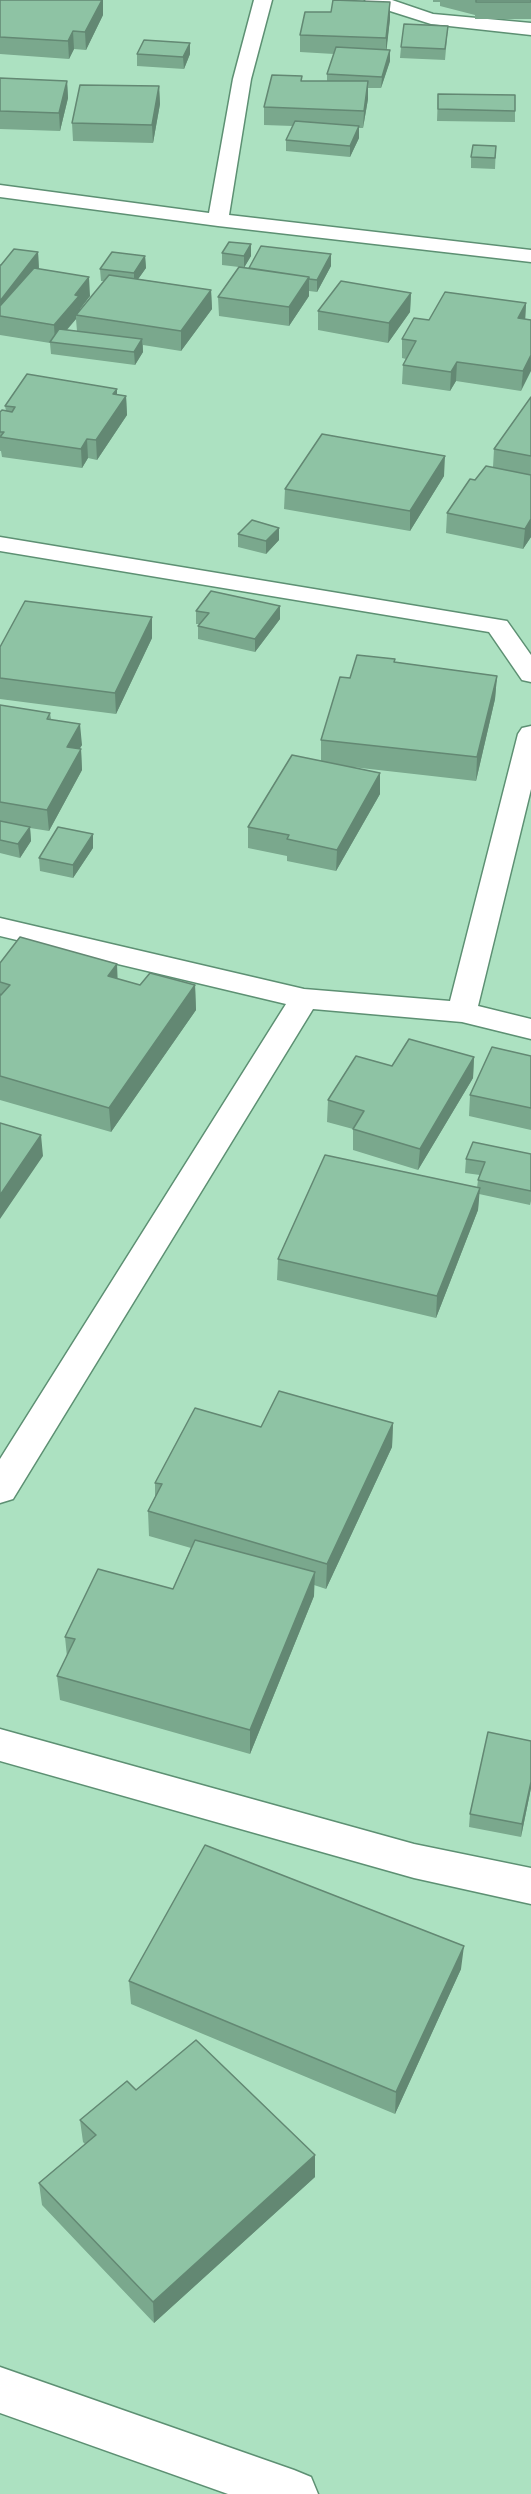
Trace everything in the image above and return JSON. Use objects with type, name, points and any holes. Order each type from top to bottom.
[{"type":"street","points":[[218,220],[242,79],[263,0]]},
{"type":"street","points":[[374,0],[431,19],[531,29]]},
{"type":"street","points":[[0,191],[218,220],[531,256]]},
{"type":"street","points":[[0,544],[498,627],[531,674]]},
{"type":"street","points":[[462,1012],[531,734]]},
{"type":"street","points":[[0,927],[304,999],[462,1012],[531,1029]]},
{"type":"street","points":[[0,1489],[304,999]]},
{"type":"street","points":[[0,1744],[414,1861],[531,1886]]},
{"type":"street","points":[[0,2390],[294,2494]]},
{"type":"building","points":[[0,0],[102,0],[85,32],[73,31],[68,41],[0,37]]},
{"type":"building","points":[[333,0],[390,2],[386,38],[300,35],[305,12],[331,12]]},
{"type":"building","points":[[476,0],[531,0],[531,2],[476,2]]},
{"type":"building","points":[[404,24],[448,26],[445,49],[401,47]]},
{"type":"building","points":[[144,40],[190,43],[183,57],[137,54]]},
{"type":"building","points":[[336,47],[390,50],[382,77],[327,74]]},
{"type":"building","points":[[272,75],[302,76],[301,81],[368,81],[364,111],[264,107]]},
{"type":"building","points":[[0,78],[67,81],[59,113],[0,111]]},
{"type":"building","points":[[80,85],[159,86],[152,125],[72,123]]},
{"type":"building","points":[[438,94],[515,95],[515,111],[438,109]]},
{"type":"building","points":[[295,121],[359,126],[350,146],[286,140]]},
{"type":"building","points":[[473,145],[496,146],[495,158],[471,157]]},
{"type":"building","points":[[229,242],[251,244],[244,256],[222,253]]},
{"type":"building","points":[[261,246],[331,254],[317,280],[249,268]]},
{"type":"building","points":[[14,249],[38,252],[0,301],[0,265]]},
{"type":"building","points":[[112,252],[145,256],[134,273],[100,269]]},
{"type":"building","points":[[239,267],[309,277],[289,307],[218,297]]},
{"type":"building","points":[[34,268],[89,277],[75,295],[79,296],[54,325],[0,316],[0,306]]},
{"type":"building","points":[[109,275],[211,290],[181,331],[76,315]]},
{"type":"building","points":[[341,281],[411,293],[389,323],[318,311]]},
{"type":"building","points":[[445,292],[526,303],[518,318],[531,320],[531,355],[523,371],[457,362],[451,372],[403,365],[416,341],[402,339],[414,318],[429,320]]},
{"type":"building","points":[[59,329],[142,339],[134,352],[50,342]]},
{"type":"building","points":[[27,374],[117,389],[113,394],[126,396],[96,440],[87,439],[81,449],[0,437],[4,432],[0,432],[0,412],[2,410],[12,412],[15,407],[5,406]]},
{"type":"building","points":[[531,397],[531,456],[494,449]]},
{"type":"building","points":[[322,434],[445,456],[410,511],[285,489]]},
{"type":"building","points":[[486,466],[531,475],[531,519],[525,529],[447,513],[470,479],[475,480]]},
{"type":"building","points":[[252,520],[279,528],[266,541],[238,534]]},
{"type":"building","points":[[211,591],[280,606],[255,639],[198,626],[209,613],[196,611]]},
{"type":"building","points":[[25,601],[152,617],[115,693],[0,678],[0,647]]},
{"type":"building","points":[[357,655],[497,676],[477,757],[321,740],[340,677],[350,678]]},
{"type":"building","points":[[0,705],[50,713],[47,719],[80,724],[67,747],[81,749],[47,810],[0,802]]},
{"type":"building","points":[[292,755],[380,773],[337,850],[287,839],[289,835],[248,827]]},
{"type":"building","points":[[0,821],[30,827],[18,844],[0,840]]},
{"type":"building","points":[[58,827],[93,834],[73,865],[39,858]]},
{"type":"building","points":[[20,937],[117,964],[108,976],[140,985],[150,973],[195,985],[109,1108],[0,1076],[0,994],[10,985],[0,982],[0,963]]},
{"type":"building","points":[[409,1039],[474,1057],[420,1149],[353,1129],[364,1111],[328,1100],[356,1056],[392,1066]]},
{"type":"building","points":[[492,1047],[531,1056],[531,1108],[470,1095]]},
{"type":"building","points":[[0,1123],[41,1135],[0,1195]]},
{"type":"building","points":[[473,1142],[531,1154],[531,1191],[478,1180],[485,1162],[466,1159]]},
{"type":"building","points":[[325,1155],[480,1188],[437,1296],[278,1259]]},
{"type":"building","points":[[279,1391],[393,1423],[327,1564],[148,1511],[162,1484],[155,1483],[195,1408],[261,1427]]},
{"type":"building","points":[[195,1540],[315,1572],[250,1730],[57,1676],[75,1639],[65,1637],[98,1569],[173,1589]]},
{"type":"building","points":[[488,1732],[531,1741],[531,1782],[522,1824],[470,1814]]},
{"type":"building","points":[[205,1845],[464,1946],[396,2092],[129,1981]]},
{"type":"building","points":[[196,2040],[315,2155],[153,2302],[39,2183],[96,2135],[80,2120],[127,2081],[136,2090]]}]
